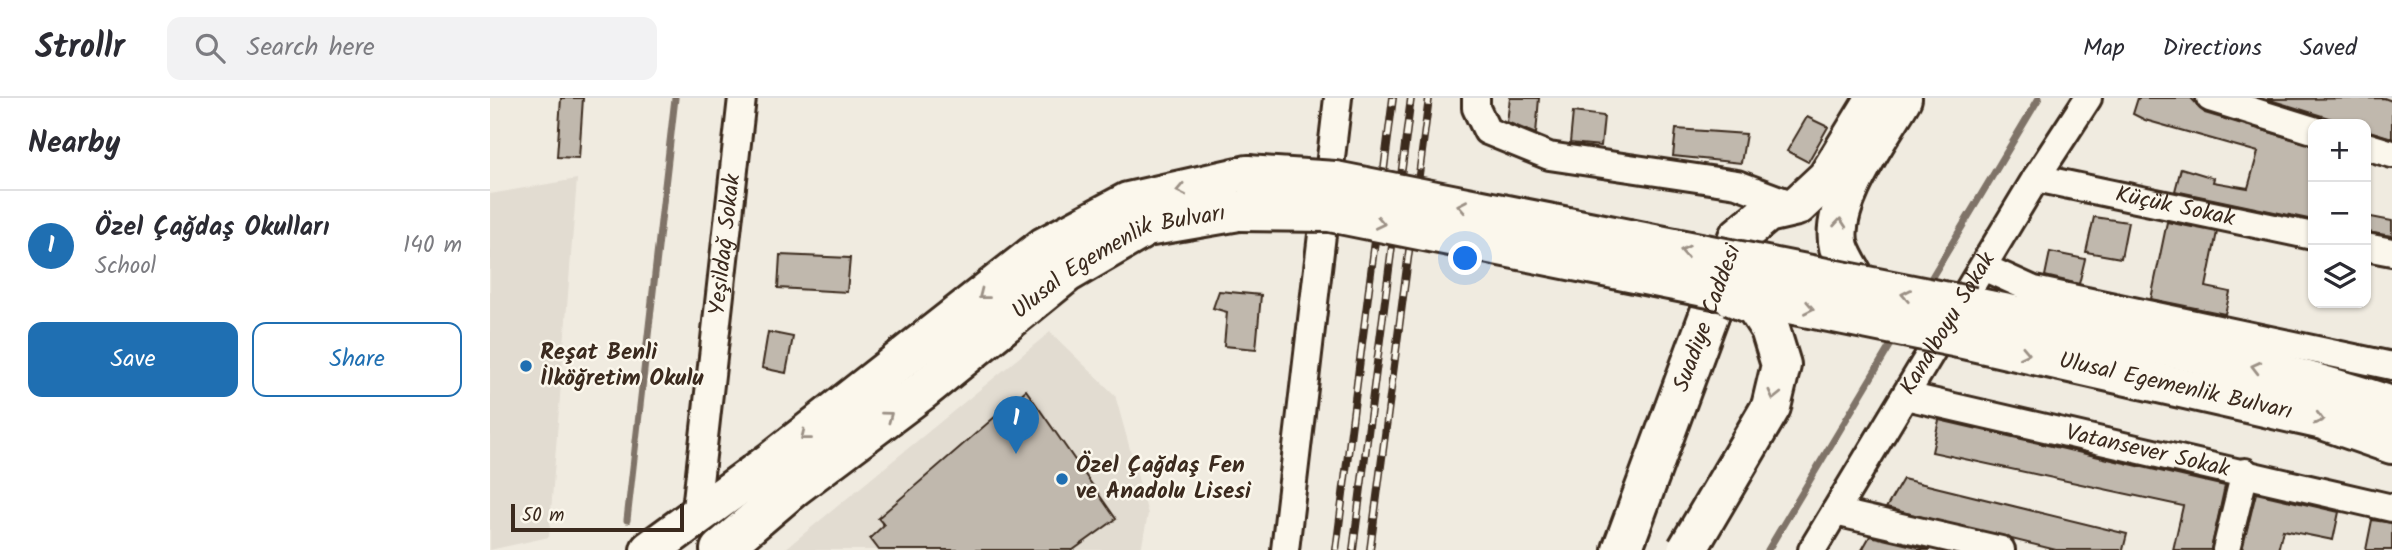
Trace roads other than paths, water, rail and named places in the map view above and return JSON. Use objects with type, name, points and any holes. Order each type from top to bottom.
[{"type":"main road","name":"Suadiye Caddesi","points":[[1622,550],[1738,237],[1766,213],[1797,206],[1827,178],[1875,98]]},
{"type":"main road","points":[[1859,286],[1839,247],[1838,218],[1852,185],[1902,98]]},
{"type":"main road","points":[[1244,193],[1335,181],[1859,286],[1966,323]]},
{"type":"main road","name":"Ulusal Egemenlik Bulvarı","points":[[720,550],[794,487],[923,390],[1067,273],[1146,227],[1244,193]]},
{"type":"main road","name":"Ulusal Egemenlik Bulvarı","points":[[650,550],[772,461],[1044,247],[1128,202],[1244,193],[1713,289]]},
{"type":"main road","points":[[1713,289],[1966,323]]},
{"type":"main road","points":[[1687,550],[1771,407],[1781,365],[1770,329],[1755,306],[1713,289]]},
{"type":"main road","name":"Ulusal Egemenlik Bulvarı","points":[[1966,323],[2161,344],[2332,386],[2392,405]]},
{"type":"main road","name":"Ulusal Egemenlik Bulvarı","points":[[1966,323],[2323,420],[2392,444]]},
{"type":"street","name":"Yeşildağ Sokak","points":[[695,518],[742,98]]},
{"type":"street","points":[[1285,550],[1338,98]]},
{"type":"street","points":[[1476,98],[1476,108],[1487,131],[1549,156],[1737,184],[1797,206]]},
{"type":"street","name":"Kanalboyu Sokak","points":[[1812,550],[2036,178],[2088,98]]},
{"type":"street","points":[[2210,98],[2308,128]]},
{"type":"street","points":[[2371,148],[2392,155]]},
{"type":"street","name":"Küçük Sokak","points":[[2036,178],[2308,235]]},
{"type":"street","points":[[2371,248],[2392,253]]},
{"type":"street","points":[[1983,267],[2034,290],[2392,366]]},
{"type":"street","name":"Vatansever Sokak","points":[[1906,397],[2245,472],[2392,508]]},
{"type":"street","points":[[2226,550],[2245,472]]},
{"type":"street","points":[[1835,512],[2001,550]]},
{"type":"waterway","points":[[627,520],[675,98]]},
{"type":"waterway","points":[[1926,287],[2039,98]]},
{"type":"waterway","points":[[1768,550],[1896,336]]},
{"type":"railway","points":[[1336,550],[1393,98]]},
{"type":"railway","points":[[1353,550],[1411,98]]},
{"type":"railway","points":[[1370,550],[1429,98]]},
{"type":"place","name":"Reşat Benli İlköğretim Okulu","points":[[526,366]]},
{"type":"place","name":"Özel Çağdaş Okulları","points":[[1016,454]]},
{"type":"place","name":"Özel Çağdaş Fen ve Anadolu Lisesi","points":[[1062,479]]}]
